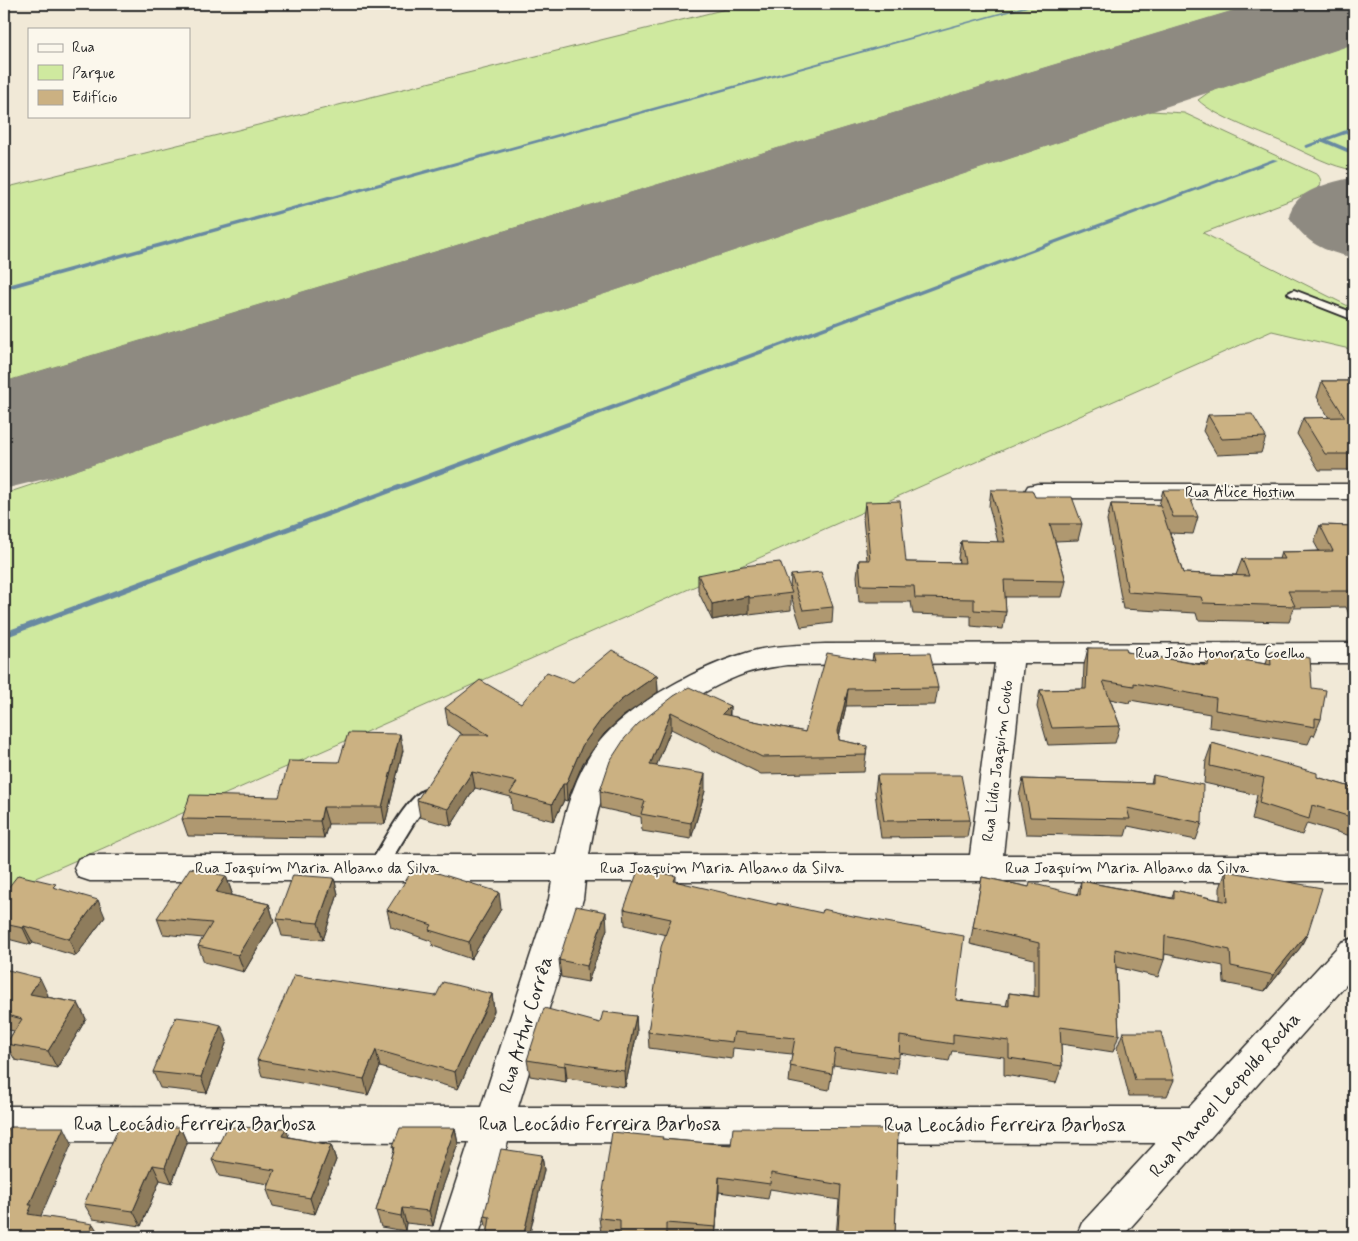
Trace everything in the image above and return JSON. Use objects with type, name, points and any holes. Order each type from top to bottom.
[{"type":"street","name":"Rua Alice Hostim","points":[[1036,491],[1354,492]]},
{"type":"street","name":"Rua João Honorato Coelho","points":[[569,868],[588,794],[600,765],[616,742],[638,723],[712,676],[749,662],[782,656],[825,654],[1354,653]]},
{"type":"street","name":"Rua Lídio Joaquim Couto","points":[[985,868],[1010,654]]},
{"type":"street","name":"Rua Joaquim Maria Albano da Silva","points":[[90,868],[1354,868]]},
{"type":"street","name":"Rua Artur Corrêa","points":[[458,1237],[496,1124],[566,899],[569,868]]},
{"type":"street","name":"Rua Manoel Leopoldo Rocha","points":[[1096,1237],[1354,952]]},
{"type":"street","name":"Rua Leocádio Ferreira Barbosa","points":[[4,1124],[1197,1125]]},
{"type":"lane","points":[[1294,292],[1354,317]]},
{"type":"lane","points":[[377,868],[409,816],[425,796]]},
{"type":"green space","points":[[746,4],[1257,4],[4,382],[4,188]]},
{"type":"green space","points":[[1354,43],[1354,170],[1329,163],[1241,125],[1216,113],[1198,100],[1209,92]]},
{"type":"green space","points":[[1151,111],[1184,113],[1318,175],[1321,184],[1315,191],[1203,233],[1354,309],[1354,350],[1272,331],[4,892],[4,494]]},
{"type":"building","points":[[1322,381],[1354,381],[1354,454],[1325,454],[1303,418],[1345,417]]},
{"type":"building","points":[[1252,414],[1266,437],[1222,439],[1208,415]]},
{"type":"building","points":[[991,490],[1032,490],[1035,497],[1072,497],[1082,524],[1050,524],[1066,581],[1004,580],[1006,612],[974,610],[974,599],[915,598],[914,586],[861,585],[859,560],[870,560],[865,502],[900,501],[906,562],[965,563],[961,541],[1005,542]]},
{"type":"building","points":[[1163,490],[1187,490],[1198,517],[1173,517]]},
{"type":"building","points":[[1111,504],[1160,505],[1183,573],[1249,576],[1242,559],[1285,559],[1281,552],[1333,551],[1320,525],[1354,526],[1354,594],[1353,591],[1288,591],[1295,606],[1203,603],[1201,597],[1128,592]]},
{"type":"building","points":[[780,562],[792,593],[750,598],[749,596],[712,604],[698,575],[743,566]]},
{"type":"building","points":[[821,572],[833,607],[803,610],[791,575]]},
{"type":"building","points":[[1088,648],[1126,648],[1127,652],[1208,666],[1209,654],[1271,665],[1270,651],[1310,658],[1312,688],[1326,690],[1321,719],[1315,718],[1315,727],[1215,710],[1216,698],[1134,683],[1134,686],[1103,681],[1120,726],[1052,728],[1040,690],[1086,689]]},
{"type":"building","points":[[612,650],[657,675],[621,700],[603,717],[582,746],[566,784],[563,784],[552,804],[510,793],[517,782],[472,772],[448,809],[417,800],[460,735],[489,735],[445,708],[480,680],[521,704],[547,672],[573,682]]},
{"type":"building","points":[[827,653],[875,661],[873,654],[930,653],[938,688],[848,689],[838,731],[839,740],[867,746],[866,755],[762,757],[671,712],[650,765],[705,774],[691,823],[641,814],[645,801],[600,791],[610,761],[625,738],[638,724],[674,696],[689,687],[730,706],[722,714],[805,732]]},
{"type":"building","points":[[348,733],[400,734],[382,807],[323,807],[320,821],[182,819],[190,795],[279,797],[289,761],[339,762]]},
{"type":"building","points":[[1212,743],[1317,773],[1317,777],[1354,788],[1354,818],[1312,805],[1309,819],[1259,803],[1264,778],[1210,766]]},
{"type":"building","points":[[877,775],[961,775],[970,820],[884,821]]},
{"type":"building","points":[[1153,775],[1203,785],[1202,823],[1127,808],[1130,819],[1030,817],[1023,779],[1153,783]]},
{"type":"building","points":[[415,866],[499,892],[469,942],[429,930],[432,925],[387,910]]},
{"type":"building","points":[[190,868],[226,876],[216,892],[269,904],[238,955],[198,946],[212,923],[157,918]]},
{"type":"building","points":[[639,868],[676,876],[674,881],[777,905],[777,903],[822,913],[823,909],[964,936],[956,1000],[1009,1006],[1009,993],[1039,997],[1039,943],[973,927],[982,877],[1029,887],[1030,883],[1080,895],[1081,881],[1174,899],[1174,890],[1228,902],[1226,871],[1322,888],[1308,932],[1273,975],[1231,966],[1230,950],[1165,936],[1164,960],[1115,949],[1119,1035],[1060,1027],[1062,1066],[1009,1058],[1009,1041],[953,1034],[953,1044],[900,1036],[899,1058],[835,1049],[832,1074],[790,1066],[795,1038],[734,1032],[732,1042],[648,1032],[661,947],[671,919],[624,909]]},
{"type":"building","points":[[18,875],[56,884],[53,887],[98,900],[69,939],[24,926],[23,928],[4,924],[4,893]]},
{"type":"building","points":[[293,875],[334,878],[318,923],[277,919]]},
{"type":"building","points":[[576,906],[606,912],[587,966],[559,960]]},
{"type":"building","points":[[4,969],[40,978],[30,994],[78,1003],[48,1051],[6,1044],[22,1019],[4,1014]]},
{"type":"building","points":[[294,975],[436,996],[443,982],[492,994],[455,1072],[376,1050],[364,1079],[257,1060]]},
{"type":"building","points":[[544,1008],[600,1023],[603,1012],[636,1016],[624,1071],[565,1062],[565,1066],[527,1060]]},
{"type":"building","points":[[176,1017],[221,1025],[201,1077],[153,1072]]},
{"type":"building","points":[[1123,1032],[1161,1032],[1174,1080],[1135,1080]]},
{"type":"building","points":[[9,1127],[64,1127],[29,1205],[32,1205],[28,1214],[93,1224],[87,1237],[4,1237],[4,1135]]},
{"type":"building","points":[[119,1127],[180,1127],[165,1167],[153,1165],[133,1211],[84,1204]]},
{"type":"building","points":[[226,1127],[286,1128],[282,1136],[331,1145],[310,1198],[267,1190],[275,1170],[212,1160]]},
{"type":"building","points":[[400,1128],[455,1128],[439,1173],[429,1211],[402,1208],[401,1216],[376,1211],[395,1147],[393,1146]]},
{"type":"building","points":[[733,1128],[898,1129],[895,1237],[838,1230],[841,1185],[771,1173],[770,1184],[719,1177],[716,1227],[666,1223],[666,1237],[620,1237],[620,1220],[599,1218],[612,1132],[663,1137],[662,1139],[731,1145]]},
{"type":"building","points":[[501,1149],[542,1155],[524,1233],[543,1233],[543,1237],[487,1237],[490,1217],[484,1216]]},
{"type":"waterway","points":[[4,288],[1036,4]]},
{"type":"waterway","points":[[1323,140],[1354,129]]},
{"type":"waterway","points":[[1307,146],[1323,140]]},
{"type":"waterway","points":[[1323,140],[1354,153]]},
{"type":"waterway","points":[[4,635],[1275,160]]},
{"type":"taxiway","points":[[1244,44],[1354,10]]},
{"type":"taxiway","points":[[1354,193],[1321,207],[1318,210],[1317,217],[1328,229],[1354,241]]},
{"type":"runway","points":[[4,437],[1354,8]]}]
